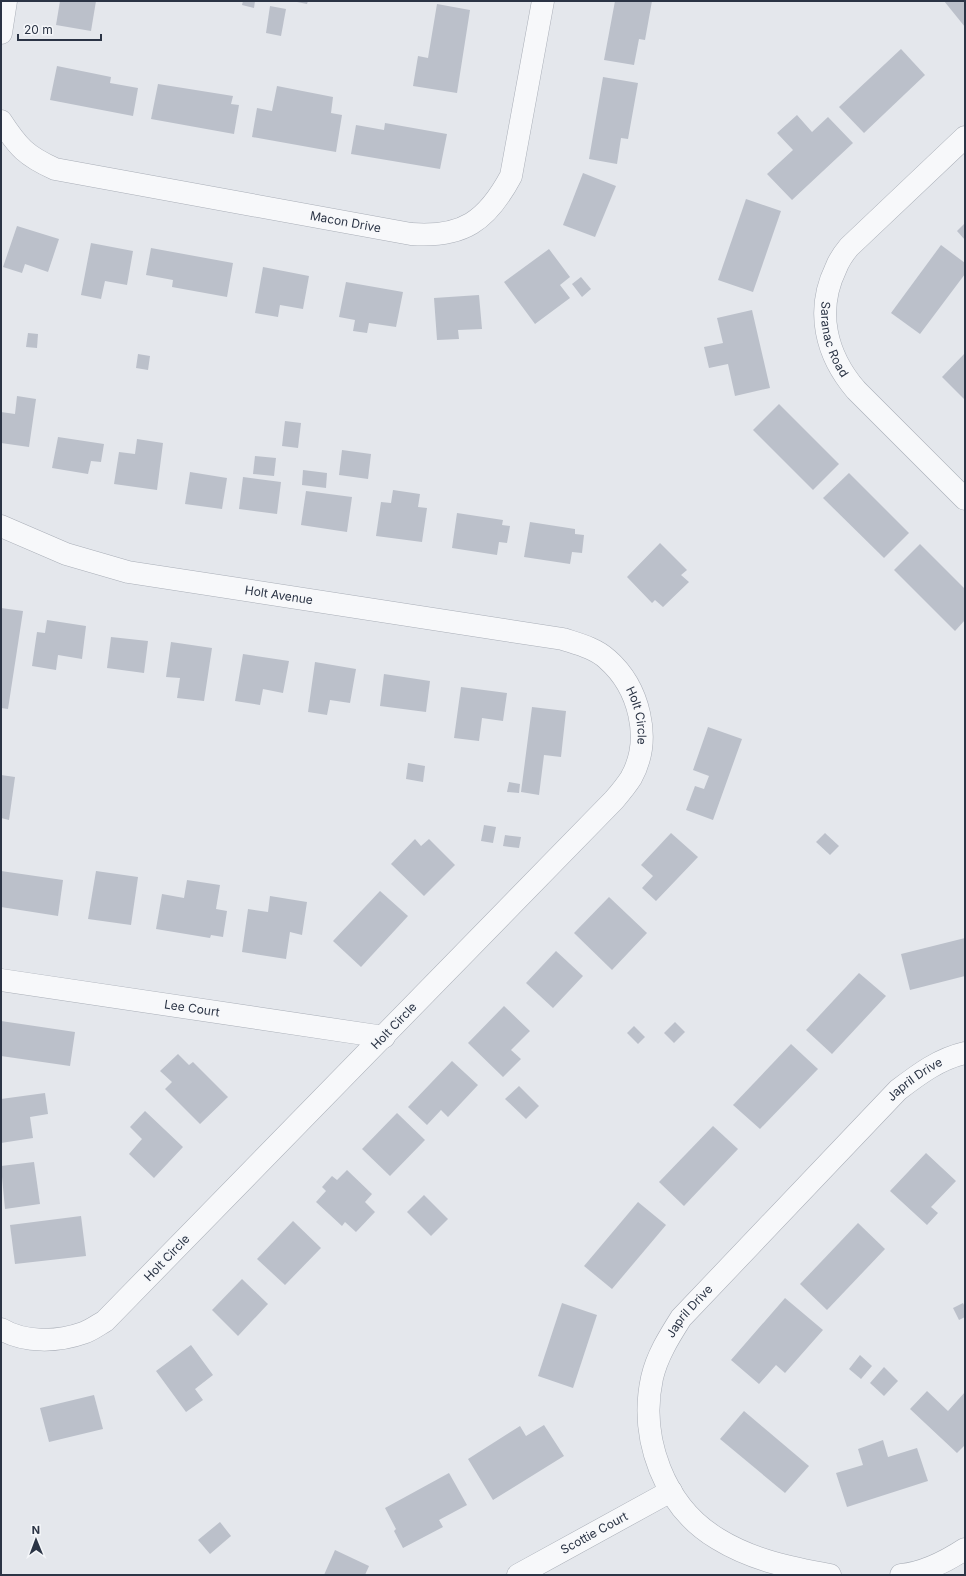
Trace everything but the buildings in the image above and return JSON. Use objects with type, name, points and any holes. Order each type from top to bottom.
[{"type":"street","points":[[1,32],[6,1]]},
{"type":"street","name":"Macon Drive","points":[[1,121],[14,142],[28,155],[33,159],[55,169],[411,234],[433,236],[457,231],[480,218],[498,200],[511,176],[543,1]]},
{"type":"street","name":"Saranac Road","points":[[965,137],[848,247],[836,268],[827,292],[825,319],[830,349],[843,374],[856,390],[965,499]]},
{"type":"street","name":"Holt Avenue","points":[[1,526],[66,554],[128,572],[563,639]]},
{"type":"street","name":"Holt Circle","points":[[1,1329],[6,1332],[32,1339],[58,1340],[83,1333],[105,1321],[614,800],[631,778],[640,752],[642,728],[637,702],[624,678],[606,659],[585,646],[563,639]]},
{"type":"street","name":"Lee Court","points":[[1,980],[384,1037]]},
{"type":"street","name":"Japril Drive","points":[[830,1575],[787,1567],[744,1553],[717,1539],[690,1517],[671,1491],[661,1473],[651,1443],[648,1409],[652,1378],[664,1345],[681,1318],[898,1090],[923,1070],[951,1056],[965,1053]]},
{"type":"street","name":"Scottie Court","points":[[518,1575],[671,1491]]},
{"type":"street","points":[[900,1575],[909,1574],[941,1564],[965,1549]]}]
